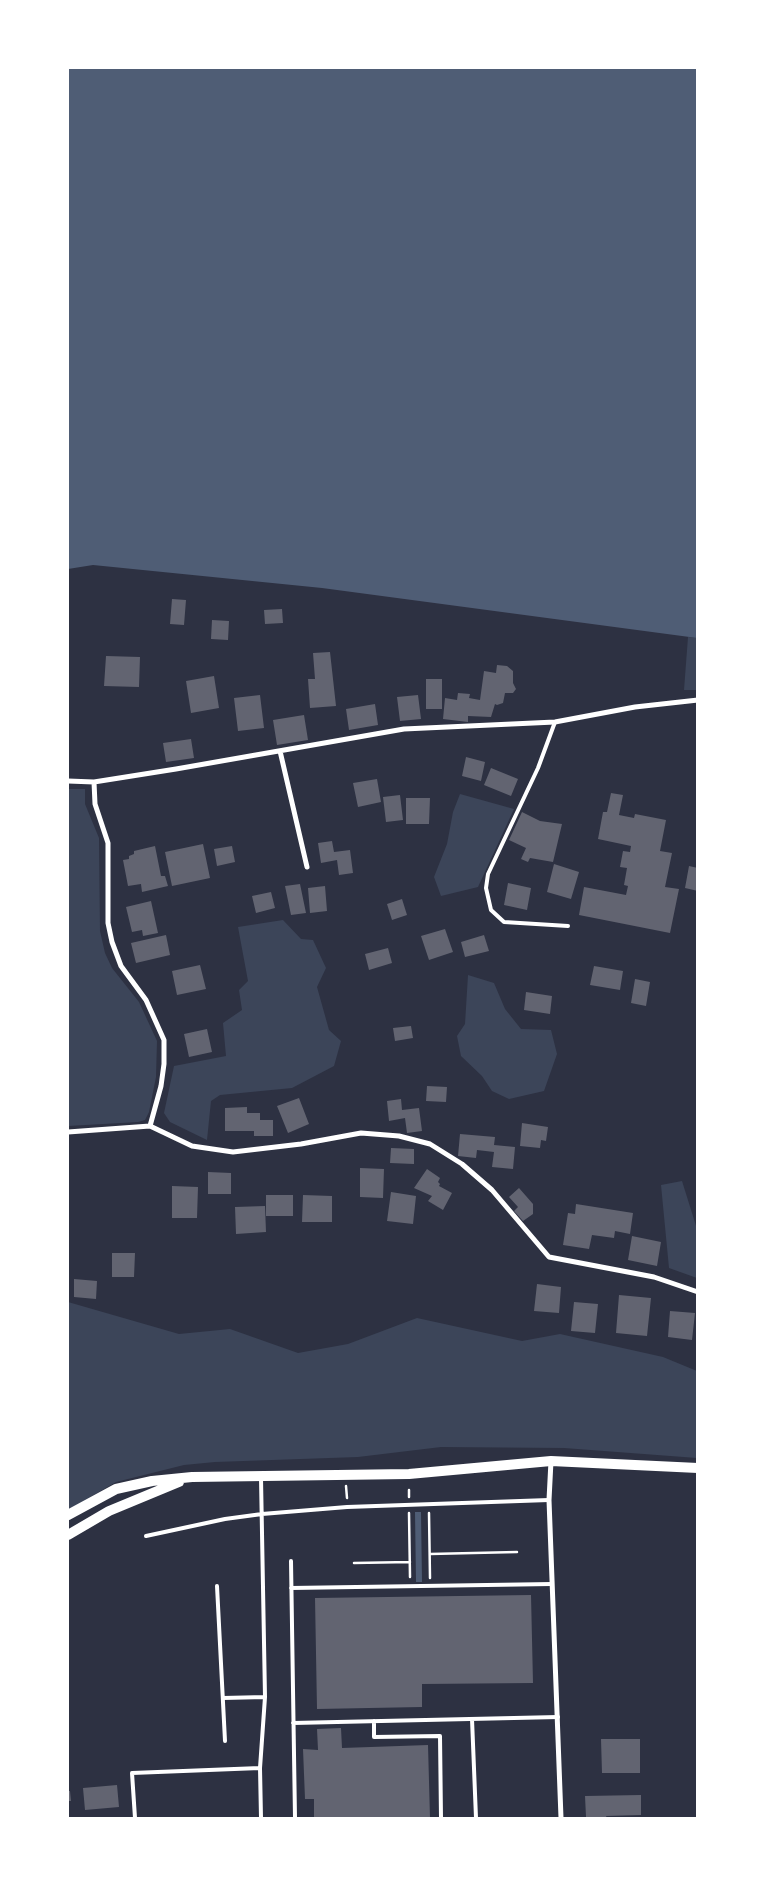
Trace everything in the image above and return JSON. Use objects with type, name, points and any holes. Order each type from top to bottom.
[{"type":"main road","points":[[68,1515],[116,1489],[192,1477],[409,1474],[551,1461],[698,1468]]},
{"type":"main road","points":[[68,1535],[109,1510],[192,1477]]},
{"type":"street","points":[[68,781],[94,782],[404,728],[555,722],[635,707],[698,700]]},
{"type":"street","points":[[280,751],[307,867]]},
{"type":"street","points":[[94,782],[95,804],[108,843],[108,922],[112,942],[121,966],[146,1000],[164,1040],[164,1064],[150,1126]]},
{"type":"street","points":[[68,1132],[150,1126],[192,1146],[233,1152],[301,1144],[361,1133],[399,1136],[430,1144],[462,1164],[492,1190],[549,1258],[654,1277],[698,1292]]},
{"type":"street","points":[[551,1461],[549,1500],[560,1818]]},
{"type":"lane","points":[[555,722],[538,768],[488,874],[486,888],[491,910],[504,922],[568,926]]},
{"type":"lane","points":[[261,1476],[265,1697],[260,1768],[261,1818]]},
{"type":"lane","points":[[146,1536],[225,1519],[262,1514],[347,1508],[549,1500]]},
{"type":"lane","points":[[291,1561],[295,1818]]},
{"type":"lane","points":[[291,1588],[552,1584]]},
{"type":"lane","points":[[217,1586],[225,1741]]},
{"type":"lane","points":[[223,1698],[265,1697]]},
{"type":"lane","points":[[293,1723],[558,1717]]},
{"type":"lane","points":[[472,1719],[476,1818]]},
{"type":"lane","points":[[374,1721],[374,1737],[440,1736],[441,1818]]},
{"type":"lane","points":[[135,1818],[132,1773],[260,1768]]},
{"type":"path","points":[[346,1484],[347,1508]]},
{"type":"path","points":[[409,1490],[409,1496]]},
{"type":"path","points":[[409,1509],[410,1574]]},
{"type":"path","points":[[429,1509],[430,1574]]},
{"type":"path","points":[[430,1554],[517,1552]]},
{"type":"path","points":[[354,1563],[410,1562]]},
{"type":"shaded area","points":[[68,68],[697,68],[697,638],[322,588],[93,565],[68,569]]},
{"type":"shaded area","points":[[688,637],[697,638],[697,690],[684,690]]},
{"type":"shaded area","points":[[68,789],[85,789],[85,804],[99,838],[100,931],[105,953],[112,968],[139,1002],[157,1041],[156,1077],[149,1112],[145,1120],[138,1122],[68,1126]]},
{"type":"shaded area","points":[[460,794],[514,809],[478,887],[441,896],[434,877],[447,844],[453,812]]},
{"type":"shaded area","points":[[283,920],[301,939],[313,940],[326,968],[317,987],[329,1030],[341,1041],[334,1066],[292,1088],[220,1095],[211,1101],[207,1140],[170,1122],[164,1113],[174,1066],[226,1056],[223,1023],[242,1010],[239,990],[248,981],[238,927]]},
{"type":"shaded area","points":[[468,975],[494,983],[505,1009],[521,1029],[551,1030],[557,1054],[544,1091],[509,1099],[492,1091],[482,1076],[461,1056],[457,1036],[465,1024]]},
{"type":"shaded area","points":[[682,1181],[697,1229],[697,1278],[669,1268],[661,1185]]},
{"type":"shaded area","points":[[68,1302],[179,1334],[230,1329],[298,1353],[348,1344],[417,1318],[522,1341],[560,1334],[663,1357],[697,1371],[697,1458],[564,1448],[441,1447],[358,1457],[215,1462],[184,1465],[116,1482],[68,1510]]},
{"type":"shaded area","points":[[415,1512],[421,1512],[422,1582],[416,1582]]},
{"type":"building","points":[[172,599],[186,600],[184,625],[170,624]]},
{"type":"building","points":[[282,609],[283,623],[265,624],[264,610]]},
{"type":"building","points":[[212,620],[229,621],[228,640],[211,639]]},
{"type":"building","points":[[330,652],[336,706],[310,708],[308,679],[315,679],[313,653]]},
{"type":"building","points":[[106,656],[140,657],[139,687],[104,686]]},
{"type":"building","points":[[497,665],[507,666],[513,671],[513,683],[516,689],[513,693],[505,693],[503,703],[495,704],[491,717],[468,716],[468,722],[443,719],[445,698],[457,700],[458,693],[470,694],[469,698],[480,700],[484,671],[496,673]]},
{"type":"building","points":[[214,676],[219,708],[191,713],[186,681]]},
{"type":"building","points":[[426,679],[442,679],[442,709],[426,709]]},
{"type":"building","points":[[260,695],[264,728],[238,731],[234,698]]},
{"type":"building","points":[[418,695],[421,719],[400,721],[397,697]]},
{"type":"building","points":[[375,704],[378,725],[349,730],[346,709]]},
{"type":"building","points":[[304,715],[308,740],[277,745],[273,720]]},
{"type":"building","points":[[191,739],[194,758],[166,762],[163,743]]},
{"type":"building","points":[[466,757],[485,762],[481,781],[462,776]]},
{"type":"building","points":[[491,768],[518,779],[511,796],[484,785]]},
{"type":"building","points":[[377,779],[381,802],[358,807],[353,783]]},
{"type":"building","points":[[611,793],[623,795],[619,815],[634,818],[635,814],[666,820],[660,851],[672,853],[665,887],[679,889],[670,933],[579,915],[584,887],[626,895],[628,886],[624,885],[627,868],[620,867],[623,851],[630,852],[631,846],[598,839],[603,812],[607,812]]},
{"type":"building","points":[[400,795],[403,820],[386,822],[383,797]]},
{"type":"building","points":[[406,798],[430,798],[429,824],[406,824]]},
{"type":"building","points":[[522,812],[540,821],[562,824],[553,862],[530,858],[528,862],[521,859],[526,848],[509,840]]},
{"type":"building","points":[[332,841],[334,852],[350,850],[353,873],[339,875],[337,860],[321,863],[318,843]]},
{"type":"building","points":[[203,844],[210,878],[172,886],[165,852]]},
{"type":"building","points":[[155,846],[161,876],[165,876],[168,886],[142,892],[141,884],[128,886],[123,860],[129,859],[129,856],[134,854],[134,851]]},
{"type":"building","points":[[232,846],[235,862],[217,866],[214,849]]},
{"type":"building","points":[[554,864],[579,872],[571,899],[547,892]]},
{"type":"building","points":[[689,866],[698,868],[698,891],[685,888]]},
{"type":"building","points":[[508,883],[531,888],[527,910],[504,905]]},
{"type":"building","points":[[300,884],[306,913],[291,915],[285,886]]},
{"type":"building","points":[[325,886],[327,911],[310,913],[308,888]]},
{"type":"building","points":[[271,892],[275,908],[256,913],[252,896]]},
{"type":"building","points":[[402,899],[407,915],[392,920],[387,904]]},
{"type":"building","points":[[151,901],[158,933],[143,936],[142,930],[132,932],[126,907]]},
{"type":"building","points":[[445,929],[453,952],[429,960],[421,936]]},
{"type":"building","points":[[166,935],[170,955],[136,963],[131,943]]},
{"type":"building","points":[[484,935],[489,951],[465,957],[461,942]]},
{"type":"building","points":[[388,948],[392,963],[369,970],[365,954]]},
{"type":"building","points":[[200,965],[206,989],[177,995],[172,971]]},
{"type":"building","points":[[594,966],[623,971],[620,990],[590,985]]},
{"type":"building","points":[[635,979],[650,982],[646,1006],[631,1003]]},
{"type":"building","points":[[526,992],[552,996],[550,1014],[524,1010]]},
{"type":"building","points":[[411,1026],[413,1038],[395,1041],[393,1028]]},
{"type":"building","points":[[207,1029],[212,1052],[189,1057],[184,1034]]},
{"type":"building","points":[[427,1086],[447,1087],[446,1102],[426,1101]]},
{"type":"building","points":[[299,1098],[309,1124],[288,1133],[277,1106]]},
{"type":"building","points":[[401,1099],[402,1110],[419,1108],[422,1131],[407,1133],[405,1118],[389,1121],[387,1101]]},
{"type":"building","points":[[247,1107],[247,1113],[260,1113],[260,1120],[273,1120],[273,1136],[254,1136],[254,1131],[225,1131],[225,1108]]},
{"type":"building","points":[[522,1123],[548,1127],[546,1141],[541,1140],[540,1148],[520,1146]]},
{"type":"building","points":[[460,1134],[495,1137],[494,1145],[515,1147],[513,1169],[492,1167],[494,1152],[477,1150],[476,1158],[458,1156]]},
{"type":"building","points":[[391,1148],[414,1149],[414,1164],[390,1163]]},
{"type":"building","points":[[360,1168],[384,1169],[383,1198],[360,1197]]},
{"type":"building","points":[[427,1169],[440,1178],[439,1186],[452,1193],[443,1210],[428,1201],[432,1196],[414,1188]]},
{"type":"building","points":[[208,1172],[231,1173],[231,1194],[208,1194]]},
{"type":"building","points":[[172,1186],[198,1187],[197,1218],[172,1218]]},
{"type":"building","points":[[519,1188],[533,1204],[533,1214],[523,1221],[514,1211],[518,1207],[509,1197]]},
{"type":"building","points":[[391,1192],[416,1196],[413,1224],[387,1221]]},
{"type":"building","points":[[266,1195],[293,1195],[293,1216],[266,1216]]},
{"type":"building","points":[[303,1195],[332,1196],[332,1222],[302,1222]]},
{"type":"building","points":[[576,1204],[633,1213],[630,1234],[615,1231],[614,1238],[592,1235],[589,1249],[563,1245],[568,1213],[575,1214]]},
{"type":"building","points":[[265,1206],[266,1232],[236,1234],[235,1207]]},
{"type":"building","points":[[632,1236],[661,1242],[657,1266],[628,1260]]},
{"type":"building","points":[[112,1253],[135,1253],[134,1277],[112,1277]]},
{"type":"building","points":[[74,1279],[97,1281],[96,1299],[74,1297]]},
{"type":"building","points":[[537,1284],[561,1287],[559,1313],[534,1311]]},
{"type":"building","points":[[619,1295],[651,1298],[647,1336],[616,1333]]},
{"type":"building","points":[[574,1302],[598,1304],[595,1333],[571,1331]]},
{"type":"building","points":[[670,1311],[695,1313],[692,1340],[668,1337]]},
{"type":"building","points":[[531,1595],[533,1683],[422,1684],[422,1707],[317,1709],[315,1598]]},
{"type":"building","points":[[341,1728],[342,1748],[428,1745],[430,1818],[314,1818],[314,1799],[305,1799],[303,1749],[318,1750],[317,1729]]},
{"type":"building","points":[[601,1739],[640,1739],[640,1773],[602,1773]]},
{"type":"building","points":[[117,1785],[119,1807],[85,1810],[83,1788]]},
{"type":"building","points":[[68,1791],[70,1791],[71,1801],[68,1801]]},
{"type":"building","points":[[641,1795],[641,1815],[606,1816],[607,1818],[586,1817],[585,1796]]}]
